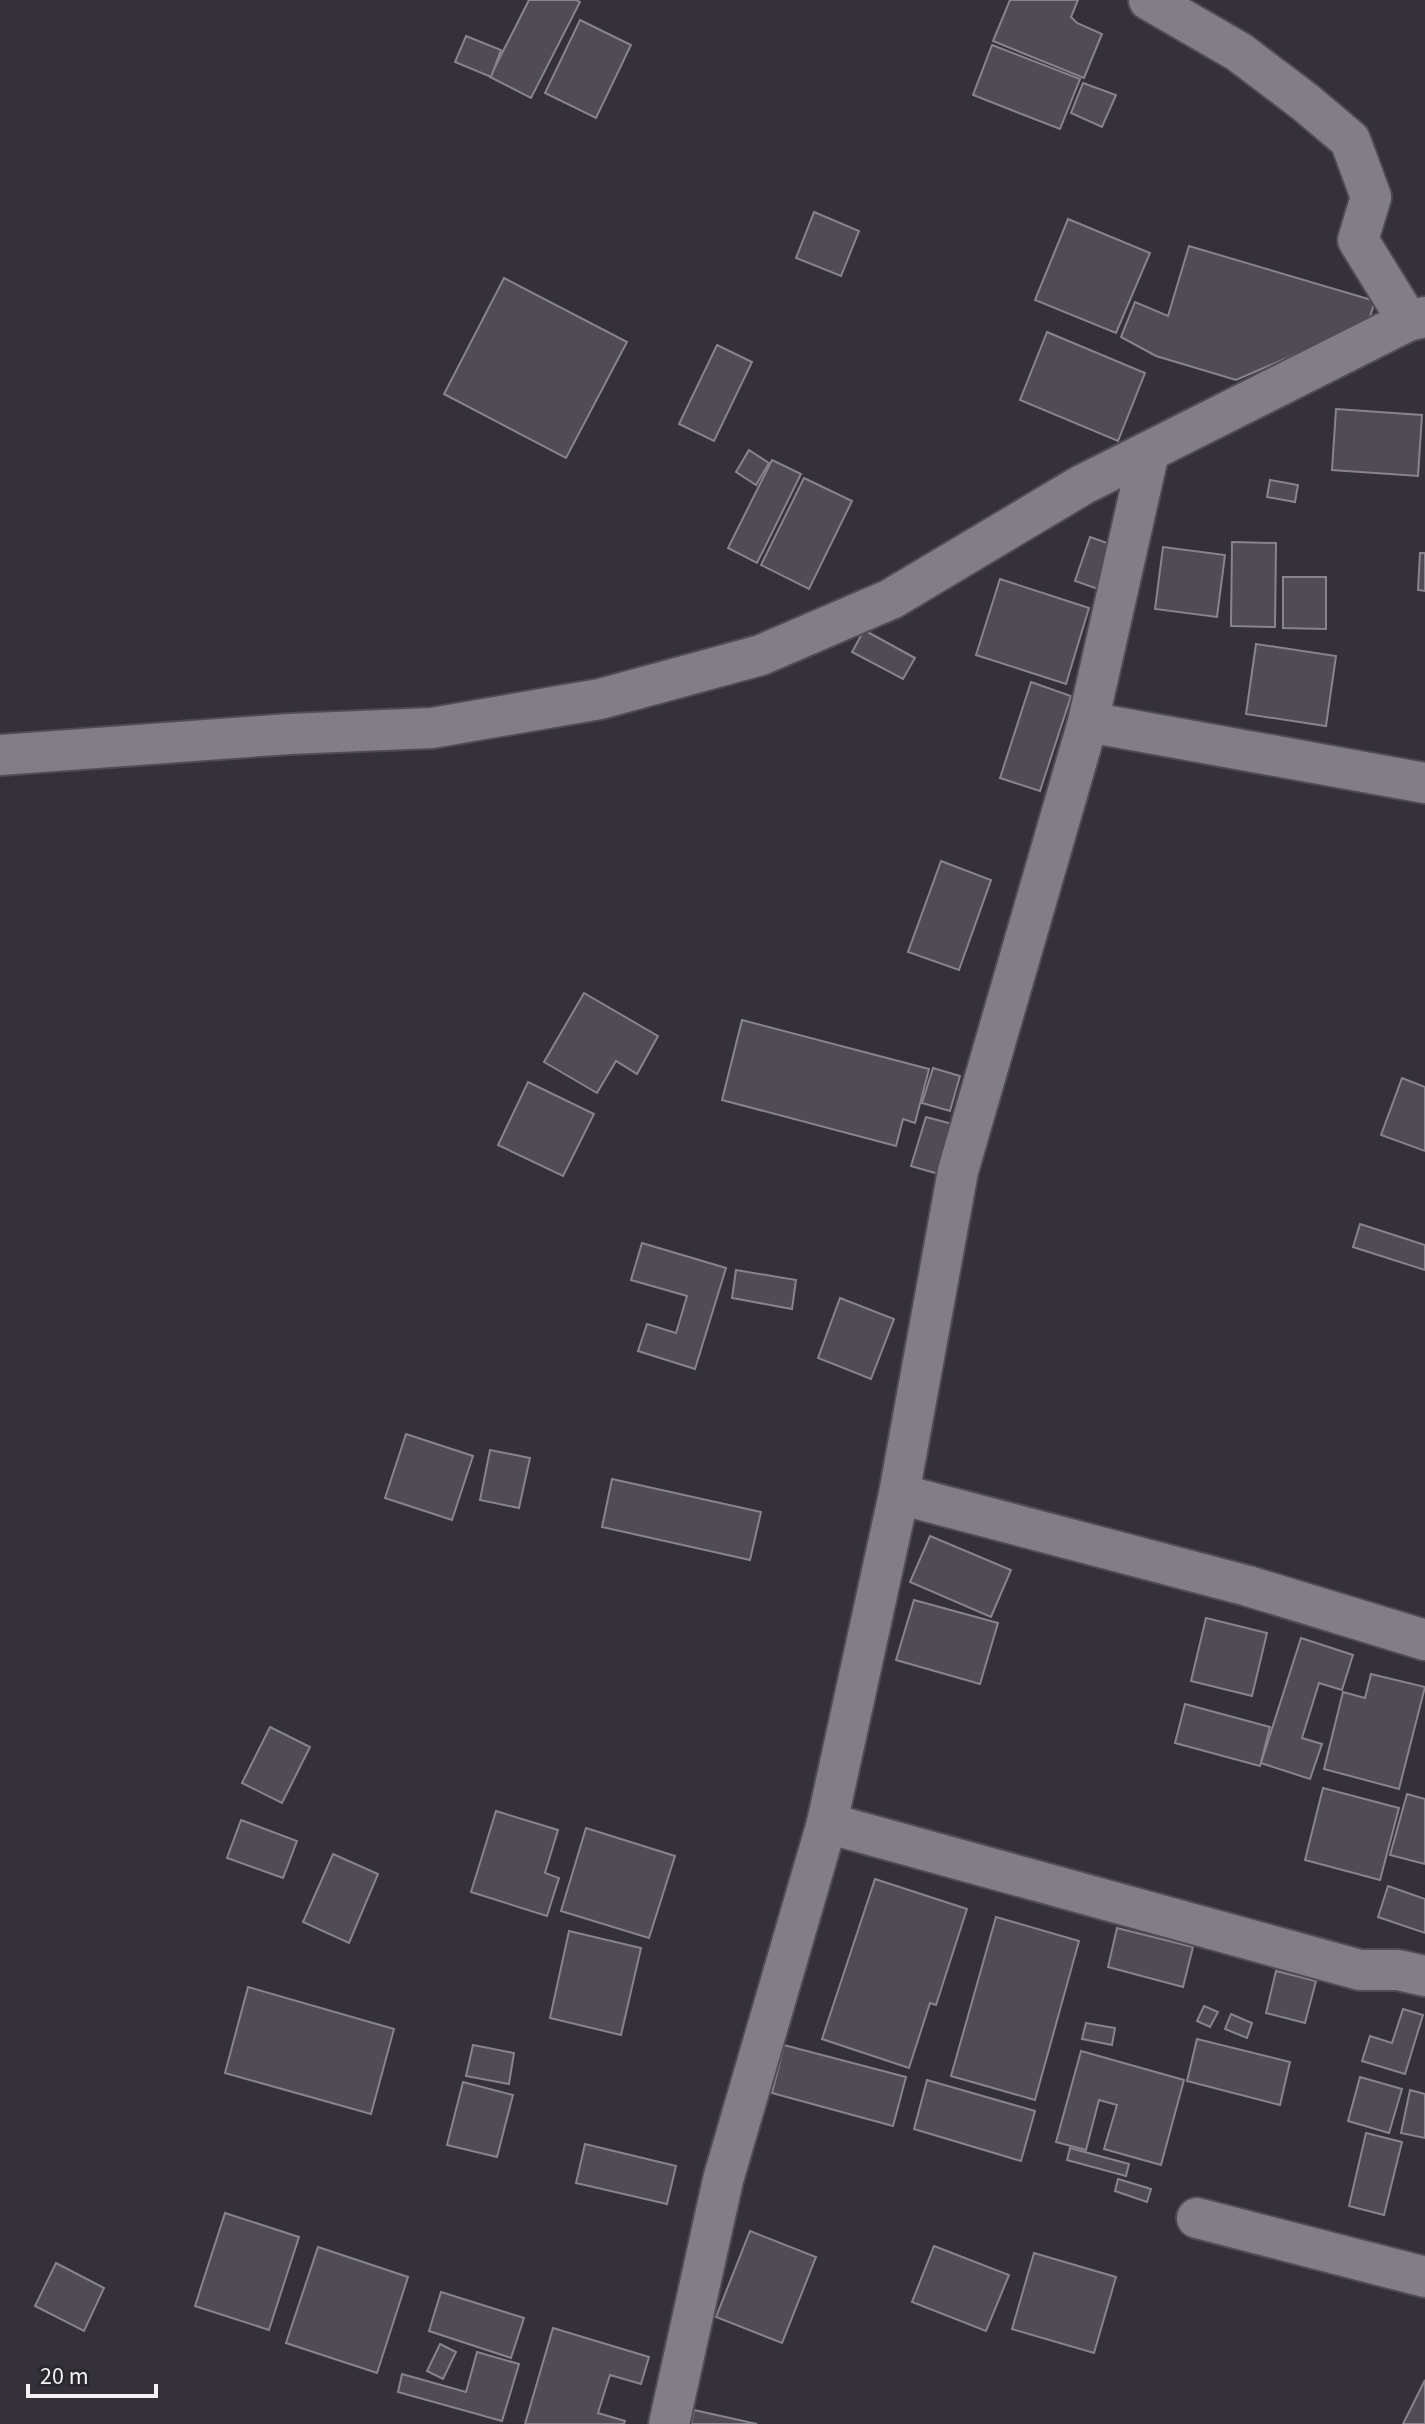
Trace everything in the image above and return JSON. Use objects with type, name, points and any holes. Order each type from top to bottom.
[{"type":"street","points":[[0,755],[289,734],[432,728],[600,699],[761,655],[891,599],[1082,485],[1417,319],[1358,240],[1371,197],[1350,140],[1239,52],[1149,0]]},
{"type":"street","points":[[669,2424],[723,2180],[827,1823],[899,1494],[958,1171],[1088,722],[1149,452]]},
{"type":"street","points":[[1088,722],[1425,783]]},
{"type":"street","points":[[899,1494],[1248,1586],[1425,1640]]},
{"type":"street","points":[[827,1823],[1360,1970],[1398,1970],[1425,1976]]},
{"type":"street","points":[[1197,2218],[1425,2277]]},
{"type":"building","points":[[529,0],[580,2],[531,98],[490,77]]},
{"type":"building","points":[[1010,0],[1078,0],[1071,17],[1102,34],[1084,78],[993,41]]},
{"type":"building","points":[[580,20],[631,45],[596,118],[545,93]]},
{"type":"building","points":[[466,36],[501,50],[491,77],[455,62]]},
{"type":"building","points":[[992,45],[1080,79],[1060,129],[973,95]]},
{"type":"building","points":[[1083,83],[1116,95],[1102,127],[1071,113]]},
{"type":"building","points":[[814,212],[859,231],[841,276],[796,258]]},
{"type":"building","points":[[1068,219],[1150,253],[1116,333],[1035,300]]},
{"type":"building","points":[[1189,246],[1375,301],[1368,323],[1236,380],[1156,356],[1121,337],[1135,302],[1168,316]]},
{"type":"building","points":[[504,278],[627,342],[566,458],[444,394]]},
{"type":"building","points":[[1047,332],[1145,373],[1118,441],[1020,400]]},
{"type":"building","points":[[717,345],[752,362],[714,441],[679,424]]},
{"type":"building","points":[[1336,409],[1422,415],[1418,476],[1332,470]]},
{"type":"building","points":[[749,450],[769,463],[756,485],[736,472]]},
{"type":"building","points":[[772,460],[801,474],[757,563],[728,548]]},
{"type":"building","points":[[804,478],[852,501],[809,589],[761,565]]},
{"type":"building","points":[[1270,480],[1298,485],[1295,502],[1267,497]]},
{"type":"building","points":[[1090,537],[1113,545],[1098,589],[1075,581]]},
{"type":"building","points":[[1232,542],[1276,543],[1275,627],[1231,626]]},
{"type":"building","points":[[1163,547],[1225,555],[1217,617],[1155,609]]},
{"type":"building","points":[[1420,553],[1425,553],[1425,591],[1418,590]]},
{"type":"building","points":[[1283,577],[1326,577],[1326,629],[1283,628]]},
{"type":"building","points":[[1000,579],[1089,608],[1066,684],[976,655]]},
{"type":"building","points":[[864,630],[915,658],[903,679],[852,652]]},
{"type":"building","points":[[1256,644],[1336,656],[1326,726],[1246,714]]},
{"type":"building","points":[[1031,682],[1071,696],[1040,791],[1000,778]]},
{"type":"building","points":[[941,861],[991,880],[959,970],[908,952]]},
{"type":"building","points":[[584,993],[658,1036],[637,1074],[616,1061],[597,1093],[544,1062]]},
{"type":"building","points":[[742,1020],[929,1069],[915,1123],[903,1119],[896,1146],[722,1100]]},
{"type":"building","points":[[933,1068],[960,1076],[950,1111],[922,1103]]},
{"type":"building","points":[[1402,1078],[1425,1087],[1425,1151],[1381,1135]]},
{"type":"building","points":[[528,1082],[594,1114],[563,1176],[498,1145]]},
{"type":"building","points":[[926,1117],[956,1125],[942,1175],[911,1166]]},
{"type":"building","points":[[1360,1224],[1425,1245],[1425,1270],[1353,1247]]},
{"type":"building","points":[[642,1243],[726,1268],[695,1369],[638,1351],[647,1324],[676,1333],[687,1296],[631,1280]]},
{"type":"building","points":[[736,1270],[796,1280],[792,1309],[732,1298]]},
{"type":"building","points":[[840,1298],[894,1319],[871,1379],[818,1358]]},
{"type":"building","points":[[406,1434],[473,1456],[452,1520],[385,1498]]},
{"type":"building","points":[[490,1450],[530,1458],[519,1508],[480,1500]]},
{"type":"building","points":[[612,1479],[761,1512],[750,1560],[602,1527]]},
{"type":"building","points":[[930,1536],[1011,1570],[991,1617],[910,1582]]},
{"type":"building","points":[[914,1600],[998,1623],[980,1684],[896,1660]]},
{"type":"building","points":[[1206,1618],[1267,1633],[1252,1696],[1191,1681]]},
{"type":"building","points":[[1301,1638],[1353,1655],[1342,1690],[1319,1683],[1302,1738],[1322,1744],[1310,1779],[1261,1763]]},
{"type":"building","points":[[1371,1674],[1425,1687],[1399,1789],[1324,1769],[1343,1692],[1365,1698]]},
{"type":"building","points":[[1185,1704],[1270,1727],[1260,1766],[1175,1743]]},
{"type":"building","points":[[270,1727],[310,1747],[282,1803],[242,1783]]},
{"type":"building","points":[[1323,1788],[1399,1808],[1380,1880],[1305,1860]]},
{"type":"building","points":[[1407,1794],[1425,1799],[1425,1864],[1390,1855]]},
{"type":"building","points":[[496,1811],[558,1830],[545,1873],[559,1878],[547,1916],[471,1892]]},
{"type":"building","points":[[241,1820],[297,1841],[283,1878],[227,1858]]},
{"type":"building","points":[[586,1828],[675,1856],[649,1938],[561,1911]]},
{"type":"building","points":[[333,1854],[378,1874],[349,1943],[303,1922]]},
{"type":"building","points":[[875,1879],[967,1909],[936,2005],[930,2003],[909,2068],[822,2039]]},
{"type":"building","points":[[1388,1886],[1425,1899],[1425,1933],[1378,1917]]},
{"type":"building","points":[[996,1917],[1079,1941],[1035,2100],[951,2076]]},
{"type":"building","points":[[1117,1928],[1193,1947],[1183,1987],[1108,1967]]},
{"type":"building","points":[[569,1931],[641,1948],[621,2035],[550,2018]]},
{"type":"building","points":[[1276,1971],[1316,1981],[1305,2023],[1266,2013]]},
{"type":"building","points":[[248,1987],[394,2029],[371,2114],[225,2073]]},
{"type":"building","points":[[1204,2006],[1218,2012],[1210,2027],[1197,2021]]},
{"type":"building","points":[[1403,2009],[1423,2015],[1405,2074],[1362,2061],[1370,2036],[1392,2043]]},
{"type":"building","points":[[1231,2014],[1252,2023],[1247,2038],[1225,2029]]},
{"type":"building","points":[[1086,2023],[1115,2028],[1112,2045],[1082,2039]]},
{"type":"building","points":[[1197,2039],[1290,2062],[1280,2105],[1187,2081]]},
{"type":"building","points":[[473,2045],[514,2053],[509,2084],[466,2076]]},
{"type":"building","points":[[784,2045],[906,2077],[893,2126],[772,2093]]},
{"type":"building","points":[[1081,2051],[1184,2080],[1161,2165],[1104,2149],[1117,2105],[1099,2100],[1086,2150],[1056,2142]]},
{"type":"building","points":[[1360,2077],[1402,2089],[1389,2133],[1348,2121]]},
{"type":"building","points":[[927,2080],[1035,2111],[1021,2161],[914,2129]]},
{"type":"building","points":[[463,2082],[513,2095],[497,2157],[447,2145]]},
{"type":"building","points":[[1410,2090],[1425,2094],[1425,2138],[1401,2133]]},
{"type":"building","points":[[1366,2133],[1402,2142],[1384,2215],[1349,2206]]},
{"type":"building","points":[[585,2144],[676,2166],[667,2204],[576,2183]]},
{"type":"building","points":[[1070,2148],[1129,2164],[1126,2176],[1067,2160]]},
{"type":"building","points":[[1118,2179],[1151,2189],[1147,2202],[1115,2191]]},
{"type":"building","points":[[225,2213],[299,2237],[269,2330],[195,2306]]},
{"type":"building","points":[[750,2231],[816,2257],[782,2343],[716,2317]]},
{"type":"building","points":[[934,2246],[1009,2275],[986,2331],[912,2302]]},
{"type":"building","points":[[318,2247],[408,2277],[377,2373],[286,2343]]},
{"type":"building","points":[[1034,2253],[1116,2277],[1094,2353],[1012,2329]]},
{"type":"building","points":[[56,2263],[104,2288],[84,2331],[35,2306]]},
{"type":"building","points":[[441,2292],[524,2318],[511,2358],[429,2331]]},
{"type":"building","points":[[553,2328],[649,2357],[641,2384],[610,2375],[598,2413],[625,2421],[624,2424],[525,2424]]},
{"type":"building","points":[[440,2344],[456,2352],[443,2379],[427,2371]]},
{"type":"building","points":[[477,2352],[519,2364],[502,2421],[398,2392],[402,2374],[466,2392]]},
{"type":"building","points":[[1425,2380],[1425,2424],[1403,2424]]},
{"type":"building","points":[[694,2410],[757,2424],[691,2424]]}]
